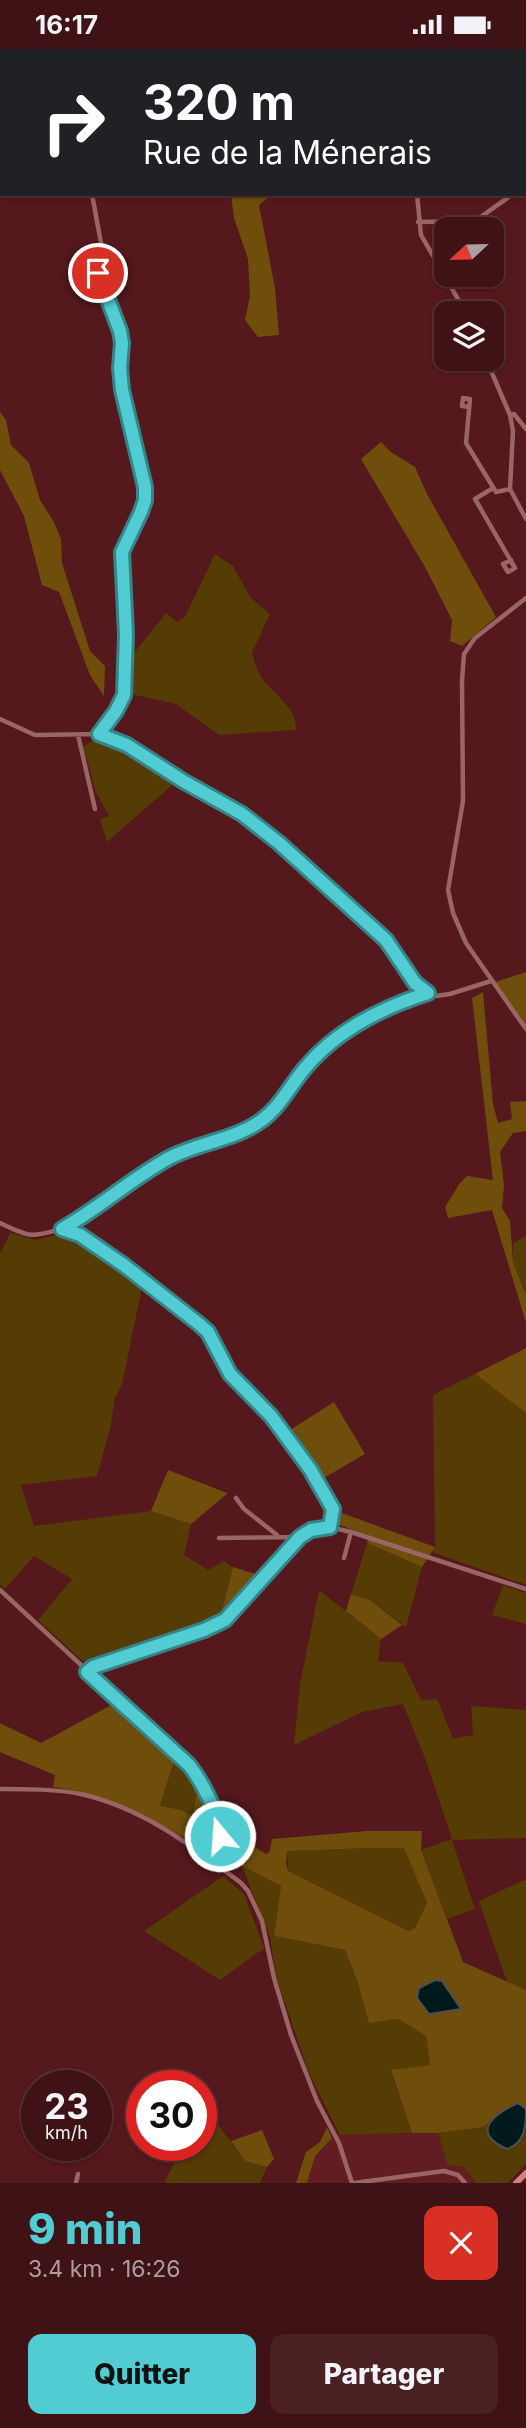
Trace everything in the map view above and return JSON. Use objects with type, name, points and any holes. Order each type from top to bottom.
[{"type":"main road","points":[[516,2183],[526,2173]]},
{"type":"street","points":[[92,196],[101,243],[98,273],[120,331],[122,390],[145,487],[141,512],[122,552],[126,634],[124,695],[99,734]]},
{"type":"street","points":[[417,196],[418,222],[423,240],[459,301]]},
{"type":"street","points":[[418,222],[475,221],[510,196]]},
{"type":"street","points":[[491,371],[510,415],[513,431],[510,489],[526,519]]},
{"type":"street","points":[[469,407],[466,443],[496,492],[510,489]]},
{"type":"street","points":[[510,415],[514,414],[526,429]]},
{"type":"street","points":[[493,488],[475,499],[511,560]]},
{"type":"street","points":[[526,598],[475,638],[468,646],[462,663],[463,801],[448,890],[458,930],[526,1029]]},
{"type":"street","points":[[0,719],[35,735],[99,734],[127,745],[242,814],[279,843],[386,940],[415,983],[428,993],[436,996],[450,994],[491,981]]},
{"type":"street","points":[[78,735],[95,809]]},
{"type":"street","points":[[0,1223],[32,1236],[43,1236],[62,1229],[168,1159],[193,1147],[238,1134],[253,1126],[282,1100],[305,1067],[337,1039],[393,1005],[428,993]]},
{"type":"street","points":[[62,1229],[80,1235],[125,1266],[208,1332],[230,1374],[271,1416],[310,1469],[333,1509],[330,1527]]},
{"type":"street","points":[[236,1498],[244,1509],[278,1536]]},
{"type":"street","points":[[87,1672],[93,1667],[204,1630],[225,1620],[300,1537],[311,1530],[330,1527],[351,1532],[526,1588]]},
{"type":"street","points":[[344,1558],[351,1532]]},
{"type":"street","points":[[286,1537],[289,1549]]},
{"type":"street","points":[[219,1538],[300,1537]]},
{"type":"street","points":[[0,1590],[194,1771],[220,1828],[219,1840],[209,1859]]},
{"type":"street","points":[[0,1789],[56,1791],[105,1801],[178,1835],[241,1883],[253,1901],[267,1938],[274,1978],[291,2035],[317,2101],[339,2143],[353,2183],[444,2171],[458,2175],[465,2183]]},
{"type":"street","points":[[76,2183],[78,2174]]},
{"type":"shaded area","points":[[231,196],[270,196],[259,205],[275,288],[279,335],[258,337],[245,320],[250,296],[248,259],[234,218]]},
{"type":"shaded area","points":[[0,412],[6,420],[11,445],[29,463],[40,500],[61,539],[62,563],[90,651],[105,666],[104,696],[90,675],[59,592],[42,585],[24,516],[0,470]]},
{"type":"shaded area","points":[[381,442],[391,452],[415,467],[427,494],[496,617],[462,646],[450,641],[452,620],[425,567],[361,459]]},
{"type":"shaded area","points":[[215,554],[233,566],[250,597],[270,614],[252,653],[260,675],[292,714],[296,730],[219,735],[176,704],[130,694],[130,654],[133,654],[166,613],[177,622],[185,617]]},
{"type":"shaded area","points":[[96,738],[124,746],[177,781],[107,842],[100,819],[109,816],[96,792],[83,747]]},
{"type":"shaded area","points":[[526,972],[526,1025],[495,982]]},
{"type":"shaded area","points":[[483,992],[493,1104],[498,1123],[512,1119],[510,1102],[526,1101],[526,1131],[513,1133],[500,1152],[504,1185],[502,1208],[510,1221],[513,1262],[526,1295],[526,1323],[492,1210],[448,1218],[445,1207],[467,1176],[493,1180],[472,998]]},
{"type":"shaded area","points":[[10,1233],[36,1240],[59,1234],[73,1236],[143,1282],[122,1385],[115,1398],[97,1476],[21,1485],[34,1526],[151,1511],[191,1524],[184,1555],[208,1570],[224,1561],[233,1567],[220,1618],[210,1624],[90,1665],[38,1620],[72,1579],[34,1556],[5,1589],[0,1584],[0,1254]]},
{"type":"shaded area","points":[[526,1236],[526,1295],[513,1262],[513,1243]]},
{"type":"shaded area","points":[[526,1348],[526,1413],[475,1374]]},
{"type":"shaded area","points":[[475,1374],[526,1413],[526,1585],[432,1552],[435,1547],[433,1395]]},
{"type":"shaded area","points":[[334,1402],[365,1454],[322,1479],[287,1432]]},
{"type":"shaded area","points":[[168,1470],[228,1493],[191,1524],[151,1511]]},
{"type":"shaded area","points":[[339,1512],[435,1547],[422,1567],[367,1543],[368,1536],[335,1523]]},
{"type":"shaded area","points":[[367,1543],[422,1567],[406,1627],[370,1600],[351,1594]]},
{"type":"shaded area","points":[[233,1567],[262,1576],[220,1618]]},
{"type":"shaded area","points":[[503,1585],[526,1593],[526,1624],[492,1615]]},
{"type":"shaded area","points":[[319,1590],[381,1639],[378,1661],[403,1663],[421,1700],[437,1699],[453,1738],[473,1735],[471,1706],[526,1710],[526,1838],[452,1840],[475,1909],[447,1919],[421,1850],[452,1839],[425,1758],[403,1704],[362,1712],[294,1745],[300,1684]]},
{"type":"shaded area","points":[[351,1594],[370,1600],[402,1625],[381,1639],[346,1611]]},
{"type":"shaded area","points":[[115,1703],[175,1758],[160,1806],[181,1810],[193,1817],[198,1786],[205,1784],[200,1765],[219,1804],[234,1826],[253,1846],[266,1854],[270,1851],[272,1839],[367,1831],[422,1831],[421,1850],[463,1962],[526,1990],[526,2109],[518,2104],[498,2113],[484,2127],[438,2133],[412,2133],[391,2070],[430,2065],[426,2036],[398,2019],[369,2023],[345,1950],[274,1936],[281,1886],[242,1866],[238,1858],[222,1846],[204,1849],[146,1816],[77,1791],[53,1787],[55,1775],[0,1752],[0,1723],[41,1743]],"holes":[[[404,1848],[427,1903],[415,1928],[409,1931],[288,1871],[286,1863],[287,1851]]]},
{"type":"shaded area","points":[[175,1758],[188,1771],[195,1784],[197,1798],[193,1817],[160,1807]]},
{"type":"shaded area","points":[[405,1848],[427,1903],[415,1928],[410,1931],[288,1871],[287,1851]]},
{"type":"shaded area","points":[[242,1866],[281,1886],[274,1936],[345,1950],[358,1983],[398,2019],[426,2036],[430,2065],[391,2071],[412,2133],[340,2135],[309,2073],[276,1976],[270,1937]]},
{"type":"shaded area","points":[[223,1876],[244,1894],[264,1948],[220,1980],[144,1931]]},
{"type":"shaded area","points":[[526,1879],[526,1990],[507,1982],[479,1901]]},
{"type":"shaded area","points":[[490,2120],[487,2129],[494,2142],[502,2147],[525,2131],[526,2124],[526,2164],[508,2183],[476,2183],[465,2168],[447,2164],[438,2133],[483,2127]]},
{"type":"shaded area","points":[[217,2123],[245,2161],[267,2167],[260,2183],[164,2183],[175,2161],[217,2161]]},
{"type":"shaded area","points":[[327,2127],[332,2138],[315,2156],[307,2183],[296,2183],[306,2152],[320,2142]]},
{"type":"shaded area","points":[[262,2130],[274,2159],[267,2167],[245,2161],[231,2141]]},
{"type":"shaded area","points":[[438,2133],[447,2164],[465,2168],[476,2183],[307,2183],[315,2156],[332,2138],[340,2135]]},
{"type":"water","points":[[112,270],[125,274],[115,299],[107,280],[107,274]]},
{"type":"water","points":[[435,1980],[442,1981],[461,2009],[429,2014],[417,1998],[419,1988]]},
{"type":"water","points":[[518,2103],[526,2109],[525,2128],[518,2143],[507,2149],[490,2137],[489,2124]]},
{"type":"route","points":[[98,273],[120,331],[122,390],[145,487],[141,512],[122,552],[126,634],[124,695],[99,734],[127,745],[242,814],[279,843],[386,940],[415,983],[428,993],[369,1017],[337,1039],[305,1067],[282,1100],[253,1126],[238,1134],[193,1147],[168,1159],[62,1229],[80,1235],[125,1266],[208,1332],[230,1374],[245,1392],[264,1408],[292,1443],[333,1509],[330,1527],[311,1530],[300,1537],[225,1620],[204,1630],[93,1667],[87,1672],[189,1765],[198,1778],[218,1823],[220,1836]]}]
